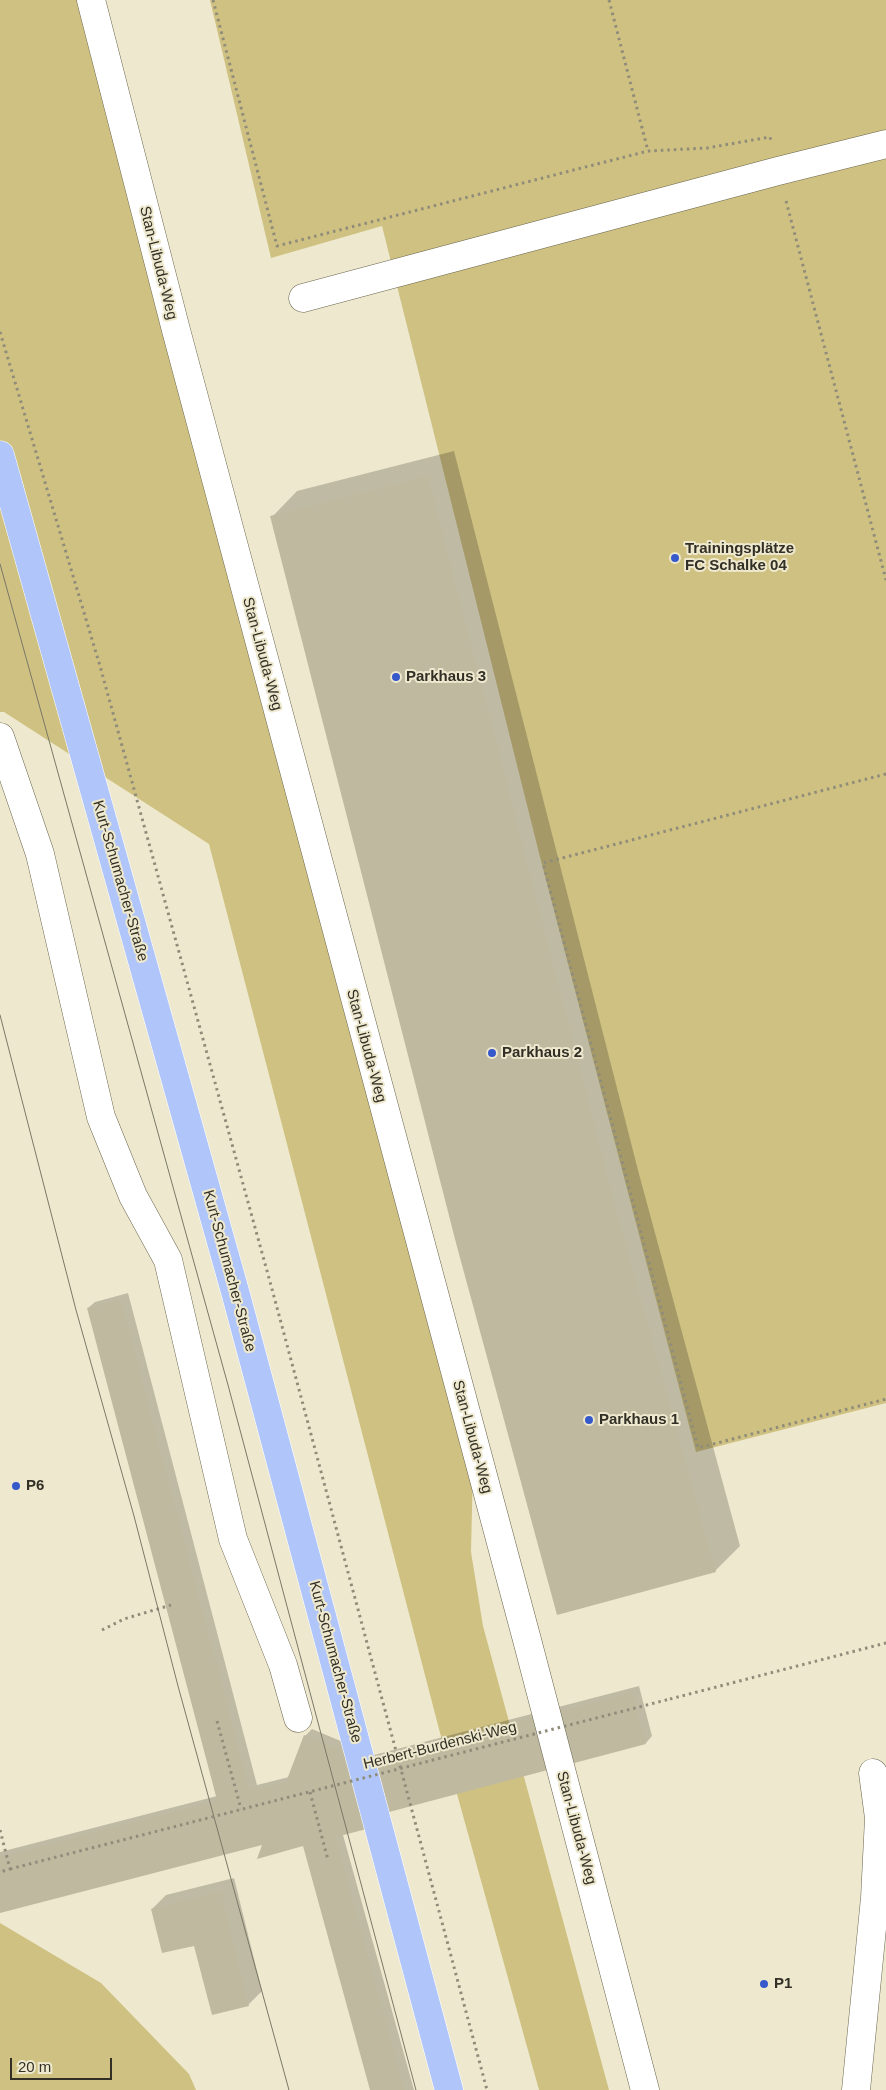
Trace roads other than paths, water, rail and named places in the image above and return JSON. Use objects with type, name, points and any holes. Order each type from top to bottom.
[{"type":"main road","name":"Kurt-Schumacher-Straße","points":[[0,455],[236,1295],[449,2090]]},
{"type":"street","name":"Stan-Libuda-Weg","points":[[91,0],[181,349],[526,1636],[645,2090]]},
{"type":"street","points":[[303,298],[778,170],[886,144]]},
{"type":"street","points":[[0,737],[40,854],[100,1117],[132,1196],[168,1260],[233,1539],[283,1664],[298,1718]]},
{"type":"street","points":[[856,2090],[875,1898],[878,1818],[873,1773]]},
{"type":"tram line","points":[[0,564],[228,1385],[416,2090]]},
{"type":"tram line","points":[[0,1015],[76,1310],[134,1516],[178,1686],[289,2090]]},
{"type":"place","name":"Trainingsplätze FC Schalke 04","points":[[675,558]]},
{"type":"place","name":"Parkhaus 3","points":[[396,677]]},
{"type":"place","name":"Parkhaus 2","points":[[492,1053]]},
{"type":"place","name":"Parkhaus 1","points":[[589,1420]]},
{"type":"place","name":"P6","points":[[16,1486]]},
{"type":"place","name":"P1","points":[[764,1984]]}]
